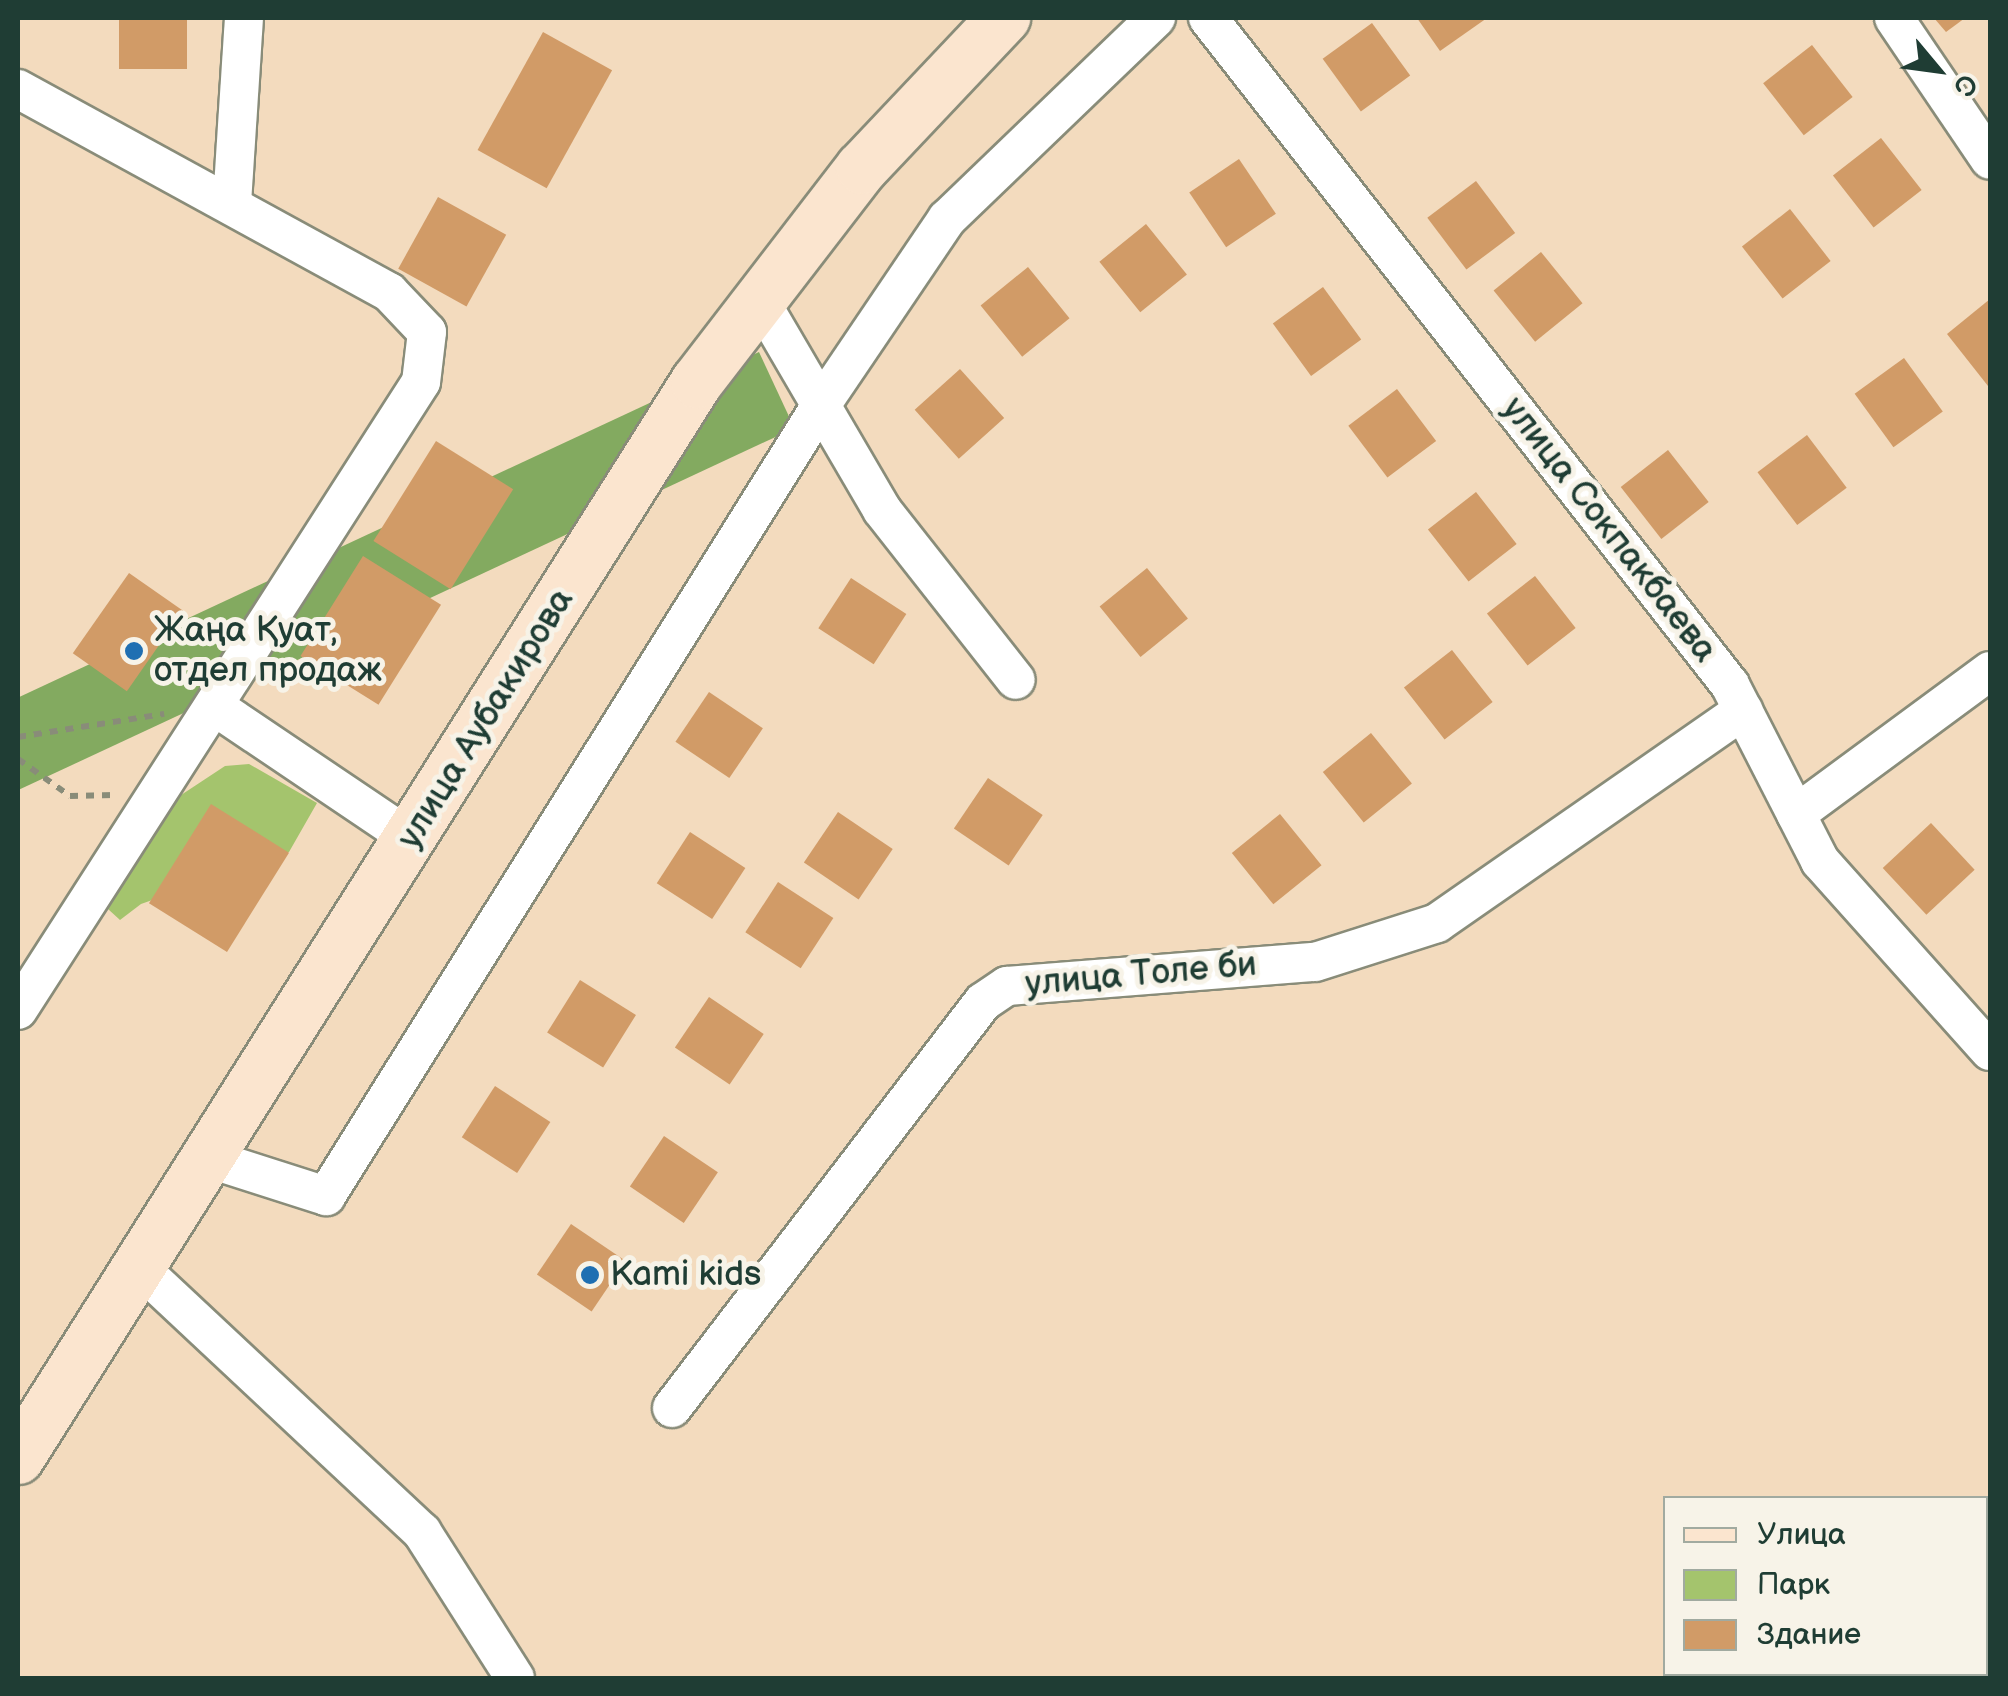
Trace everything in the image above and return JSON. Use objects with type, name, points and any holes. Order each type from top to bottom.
[{"type":"main road","name":"улица Аубакирова","points":[[18,1458],[698,382],[862,168],[1004,18]]},
{"type":"street","points":[[232,203],[244,18]]},
{"type":"street","points":[[210,1159],[326,1196],[821,405],[947,219],[1156,18]]},
{"type":"street","name":"улица Сокпакбаева","points":[[1208,18],[1730,685],[1820,860],[1990,1052]]},
{"type":"street","points":[[1894,18],[1990,160]]},
{"type":"street","points":[[18,88],[390,292],[427,332],[421,382],[214,706],[174,759],[18,1010]]},
{"type":"street","points":[[760,301],[882,510],[1016,680]]},
{"type":"street","points":[[1796,814],[1990,672]]},
{"type":"street","points":[[214,706],[412,839]]},
{"type":"street","name":"улица Толе би","points":[[672,1408],[983,1002],[1007,986],[1315,962],[1437,923],[1743,710]]},
{"type":"street","points":[[140,1269],[422,1532],[515,1678]]},
{"type":"path","points":[[18,737],[214,706]]},
{"type":"path","points":[[18,759],[70,796],[114,796],[174,759]]},
{"type":"green space","points":[[759,352],[794,428],[18,790],[18,698]]},
{"type":"green space","points":[[249,764],[317,803],[289,852],[141,904],[120,920],[108,909],[175,799],[225,766]]},
{"type":"building","points":[[119,18],[187,18],[187,69],[119,69]]},
{"type":"building","points":[[1417,18],[1487,18],[1440,51]]},
{"type":"building","points":[[1934,18],[1965,18],[1946,32]]},
{"type":"building","points":[[1372,23],[1410,76],[1361,111],[1323,59]]},
{"type":"building","points":[[543,32],[612,70],[547,188],[478,150]]},
{"type":"building","points":[[1812,45],[1853,97],[1804,135],[1763,83]]},
{"type":"building","points":[[1881,138],[1922,190],[1874,228],[1833,176]]},
{"type":"building","points":[[1239,159],[1276,214],[1226,247],[1189,193]]},
{"type":"building","points":[[1476,181],[1515,233],[1466,270],[1427,218]]},
{"type":"building","points":[[438,197],[506,235],[466,307],[398,269]]},
{"type":"building","points":[[1790,209],[1831,261],[1783,299],[1742,247]]},
{"type":"building","points":[[1146,224],[1187,275],[1140,312],[1099,262]]},
{"type":"building","points":[[1541,252],[1583,303],[1535,342],[1494,290]]},
{"type":"building","points":[[1028,267],[1070,318],[1022,357],[981,305]]},
{"type":"building","points":[[1323,287],[1361,340],[1311,376],[1273,323]]},
{"type":"building","points":[[1990,299],[1990,384],[1988,386],[1947,334]]},
{"type":"building","points":[[1904,358],[1943,411],[1893,447],[1855,394]]},
{"type":"building","points":[[960,369],[1004,418],[959,459],[915,410]]},
{"type":"building","points":[[1397,389],[1436,441],[1387,478],[1348,426]]},
{"type":"building","points":[[1807,435],[1847,488],[1797,525],[1757,472]]},
{"type":"building","points":[[436,441],[513,489],[451,589],[373,541]]},
{"type":"building","points":[[1668,450],[1709,502],[1661,539],[1621,487]]},
{"type":"building","points":[[1476,492],[1517,544],[1469,582],[1428,530]]},
{"type":"building","points":[[363,556],[441,605],[378,705],[300,656]]},
{"type":"building","points":[[1147,568],[1188,619],[1140,657],[1100,606]]},
{"type":"building","points":[[129,573],[183,611],[127,691],[73,653]]},
{"type":"building","points":[[1535,576],[1576,628],[1528,666],[1487,614]]},
{"type":"building","points":[[851,578],[906,614],[874,664],[818,628]]},
{"type":"building","points":[[1452,650],[1493,702],[1445,740],[1404,688]]},
{"type":"building","points":[[709,692],[763,728],[729,778],[675,742]]},
{"type":"building","points":[[1371,733],[1412,784],[1364,823],[1323,772]]},
{"type":"building","points":[[988,778],[1043,815],[1009,865],[954,829]]},
{"type":"building","points":[[211,804],[289,853],[227,952],[149,903]]},
{"type":"building","points":[[838,812],[893,849],[859,899],[804,863]]},
{"type":"building","points":[[1280,814],[1322,865],[1273,904],[1232,853]]},
{"type":"building","points":[[1931,823],[1975,870],[1926,915],[1883,868]]},
{"type":"building","points":[[690,832],[745,868],[712,919],[657,883]]},
{"type":"building","points":[[778,882],[833,918],[801,968],[745,932]]},
{"type":"building","points":[[580,980],[636,1015],[603,1068],[547,1033]]},
{"type":"building","points":[[709,997],[764,1034],[730,1084],[675,1048]]},
{"type":"building","points":[[495,1086],[550,1122],[517,1173],[462,1137]]},
{"type":"building","points":[[664,1136],[718,1172],[684,1223],[630,1187]]},
{"type":"building","points":[[571,1224],[626,1261],[592,1311],[537,1275]]},
{"type":"place","name":"Жаңа Қуат, отдел продаж","points":[[134,651]]},
{"type":"place","name":"Kami kids","points":[[590,1275]]}]
